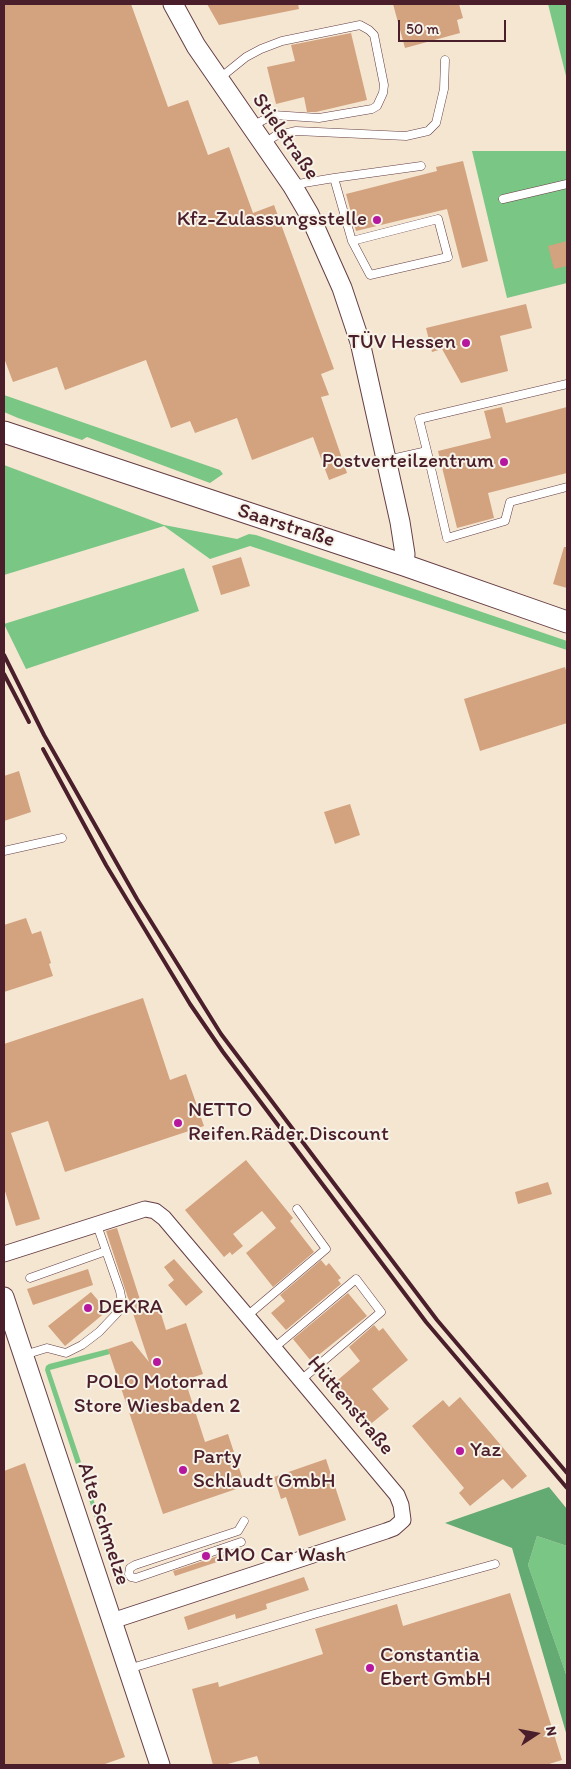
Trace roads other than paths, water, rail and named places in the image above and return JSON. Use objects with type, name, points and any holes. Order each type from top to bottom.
[{"type":"main road","name":"Saarstraße","points":[[4,432],[567,622]]},
{"type":"street","name":"Stielstraße","points":[[173,4],[196,46],[292,185],[322,241],[352,314],[360,342],[404,542],[404,566]]},
{"type":"street","name":"Hüttenstraße","points":[[4,1254],[145,1210],[155,1211],[164,1218],[301,1380],[396,1494],[401,1505],[403,1520],[394,1528],[112,1621]]},
{"type":"street","name":"Alte Schmelze","points":[[4,1297],[9,1330],[24,1355],[160,1765]]},
{"type":"lane","points":[[218,79],[246,57],[282,41],[360,25],[374,35],[384,85],[381,99],[377,106],[372,109],[319,118],[272,115],[251,127]]},
{"type":"lane","points":[[263,144],[275,136],[296,131],[406,136],[428,131],[436,123],[444,89],[445,60]]},
{"type":"lane","points":[[292,185],[421,166]]},
{"type":"lane","points":[[334,178],[352,241],[370,275],[448,256],[438,220],[352,241]]},
{"type":"lane","points":[[503,199],[567,184]]},
{"type":"lane","points":[[567,384],[419,419],[447,538],[505,521],[510,502],[567,487]]},
{"type":"lane","points":[[386,460],[427,451]]},
{"type":"lane","points":[[4,852],[62,838]]},
{"type":"lane","points":[[247,1316],[326,1249],[298,1209]]},
{"type":"lane","points":[[24,1355],[47,1348],[66,1353],[82,1345],[99,1332],[120,1311],[122,1302],[120,1291],[97,1224]]},
{"type":"lane","points":[[30,1278],[106,1251]]},
{"type":"lane","points":[[274,1348],[356,1279],[381,1312],[301,1380]]},
{"type":"lane","points":[[240,1542],[136,1578],[131,1577],[129,1574],[130,1568],[135,1565],[238,1531],[244,1521]]},
{"type":"lane","points":[[128,1669],[314,1614],[495,1564]]},
{"type":"railway","points":[[4,655],[44,735],[137,899],[221,1034],[437,1320],[567,1473]]},
{"type":"railway","points":[[4,674],[29,722]]},
{"type":"railway","points":[[43,749],[106,865],[190,1004],[223,1052],[426,1322],[567,1488]]},
{"type":"place","name":"Kfz-Zulassungsstelle","points":[[377,220]]},
{"type":"place","name":"TÜV Hessen","points":[[466,343]]},
{"type":"place","name":"Postverteilzentrum","points":[[504,462]]},
{"type":"place","name":"NETTO Reifen.Räder.Discount","points":[[178,1123]]},
{"type":"place","name":"DEKRA","points":[[88,1308]]},
{"type":"place","name":"POLO Motorrad Store Wiesbaden 2","points":[[157,1362]]},
{"type":"place","name":"Yaz","points":[[460,1451]]},
{"type":"place","name":"Party Schlaudt GmbH","points":[[183,1470]]},
{"type":"place","name":"IMO Car Wash","points":[[206,1556]]},
{"type":"place","name":"Constantia Ebert GmbH","points":[[370,1668]]}]
